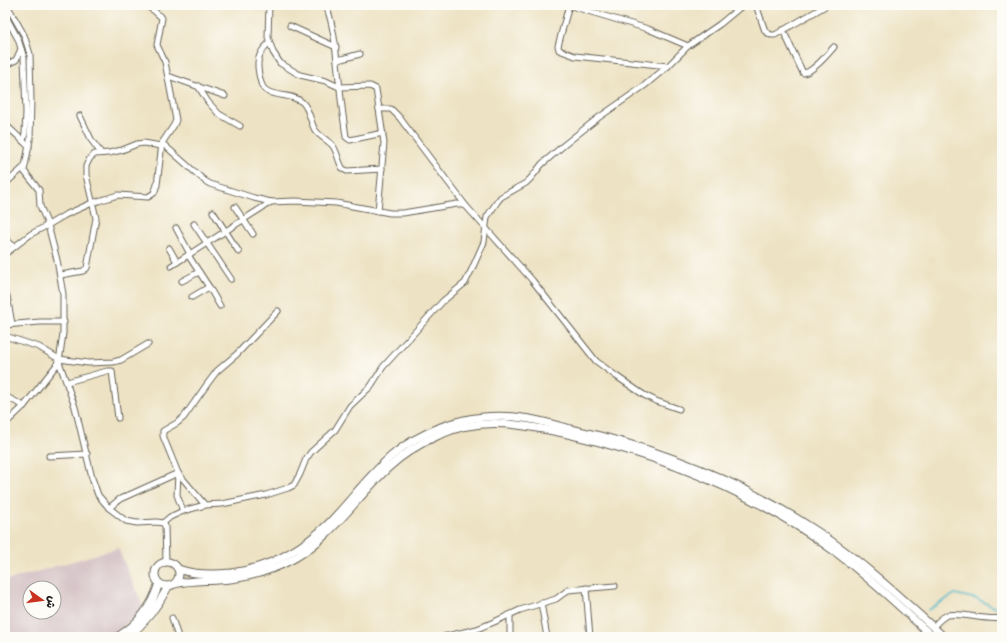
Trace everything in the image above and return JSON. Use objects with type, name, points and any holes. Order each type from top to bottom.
[{"type":"highway","points":[[178,570],[192,573],[220,574],[260,566],[279,559],[314,537],[329,523],[373,474],[395,453],[418,438],[443,426],[470,419],[497,416],[517,418],[605,437],[648,449],[693,465],[737,485],[779,507],[820,533],[858,562],[929,627],[933,637]]},
{"type":"highway","points":[[128,637],[150,616],[172,585],[178,580],[179,574],[176,565],[166,562],[161,564],[155,573],[156,579],[163,586],[172,585],[190,580],[241,578],[262,573],[282,565],[300,555],[318,542],[389,467],[417,446],[441,434],[458,428],[486,424],[511,423],[550,430],[624,449],[691,471],[734,490],[776,513],[836,552],[929,627],[944,637]]},
{"type":"highway","points":[[117,637],[130,629],[146,612],[154,598],[159,583]]},
{"type":"street","points":[[7,5],[24,35],[30,54],[31,101],[29,147],[24,171],[39,190],[40,206],[48,225],[61,275],[64,294],[64,322],[59,360],[75,407],[95,489],[109,508],[122,519],[133,523],[164,525]]},
{"type":"street","points":[[5,254],[31,234],[64,215],[92,203],[118,195],[143,198],[150,196],[155,190],[157,185],[161,145],[176,120],[165,62],[156,45],[162,18],[153,10],[144,5]]},
{"type":"street","points":[[269,5],[267,26],[269,43],[280,63],[300,75],[326,81],[339,87],[373,86],[376,89],[384,143],[378,211]]},
{"type":"street","points":[[326,5],[332,20],[338,60],[339,87],[348,140],[383,133]]},
{"type":"street","points":[[668,66],[610,61],[575,56],[558,50],[568,5],[648,29],[688,46]]},
{"type":"street","points":[[166,562],[164,525],[170,517],[183,511],[205,505],[222,504],[266,495],[288,488],[294,484],[311,452],[335,430],[350,406],[371,386],[384,367],[443,302],[464,283],[484,242],[487,217],[501,197],[526,183],[542,164],[598,118],[644,86],[668,66],[688,46],[720,24],[743,5]]},
{"type":"street","points":[[756,5],[765,31],[773,35],[827,5]]},
{"type":"street","points":[[5,15],[18,39],[24,58],[26,112],[23,141]]},
{"type":"street","points":[[290,26],[336,48]]},
{"type":"street","points":[[783,30],[803,73],[807,73],[813,68],[834,47]]},
{"type":"street","points":[[269,43],[262,51],[258,59],[257,66],[261,84],[264,88],[268,92],[302,102],[315,130],[334,147],[343,169],[347,171],[382,169]]},
{"type":"street","points":[[5,65],[16,60],[21,49]]},
{"type":"street","points":[[338,60],[360,54]]},
{"type":"street","points":[[168,76],[225,96]]},
{"type":"street","points":[[198,86],[208,102],[219,114],[240,126]]},
{"type":"street","points":[[379,108],[391,109],[399,117],[466,206],[547,298],[596,360],[644,395],[679,409]]},
{"type":"street","points":[[80,116],[92,141],[101,153]]},
{"type":"street","points":[[5,124],[29,147]]},
{"type":"street","points":[[61,275],[83,271],[87,268],[96,220],[86,175],[86,166],[90,158],[95,154],[122,150],[137,144],[144,143],[161,145],[210,184],[271,202],[295,201],[336,203],[396,214],[457,204],[466,206]]},
{"type":"street","points":[[5,184],[24,167]]},
{"type":"street","points":[[171,266],[271,202]]},
{"type":"street","points":[[235,207],[253,234]]},
{"type":"street","points":[[213,212],[239,252]]},
{"type":"street","points":[[194,224],[231,279]]},
{"type":"street","points":[[176,228],[189,255],[220,306]]},
{"type":"street","points":[[5,238],[14,247]]},
{"type":"street","points":[[169,248],[177,262]]},
{"type":"street","points":[[182,282],[199,272]]},
{"type":"street","points":[[192,297],[209,287]]},
{"type":"street","points":[[6,296],[12,324]]},
{"type":"street","points":[[205,505],[178,473],[163,436],[163,431],[184,417],[217,371],[237,354],[278,311]]},
{"type":"street","points":[[5,325],[64,322]]},
{"type":"street","points":[[5,336],[39,347],[59,360],[88,363],[113,362],[126,358],[148,344]]},
{"type":"street","points":[[5,424],[24,406],[59,360]]},
{"type":"street","points":[[67,382],[112,371],[118,418]]},
{"type":"street","points":[[5,396],[24,406]]},
{"type":"street","points":[[49,456],[87,454]]},
{"type":"street","points":[[109,508],[120,499],[178,473]]},
{"type":"street","points":[[178,473],[177,495],[183,511]]},
{"type":"street","points":[[443,637],[477,629],[541,603],[556,599],[568,590],[615,586]]},
{"type":"street","points":[[586,588],[590,637]]},
{"type":"street","points":[[541,603],[547,637]]},
{"type":"street","points":[[929,627],[942,618],[953,614],[985,619],[1002,618]]},
{"type":"street","points":[[510,615],[510,637]]},
{"type":"street","points":[[172,618],[178,637]]},
{"type":"shaded area","points":[[118,548],[144,609],[117,631],[94,637],[5,637],[5,581]]},
{"type":"waterway","points":[[928,610],[955,594],[977,599],[1002,611]]}]
